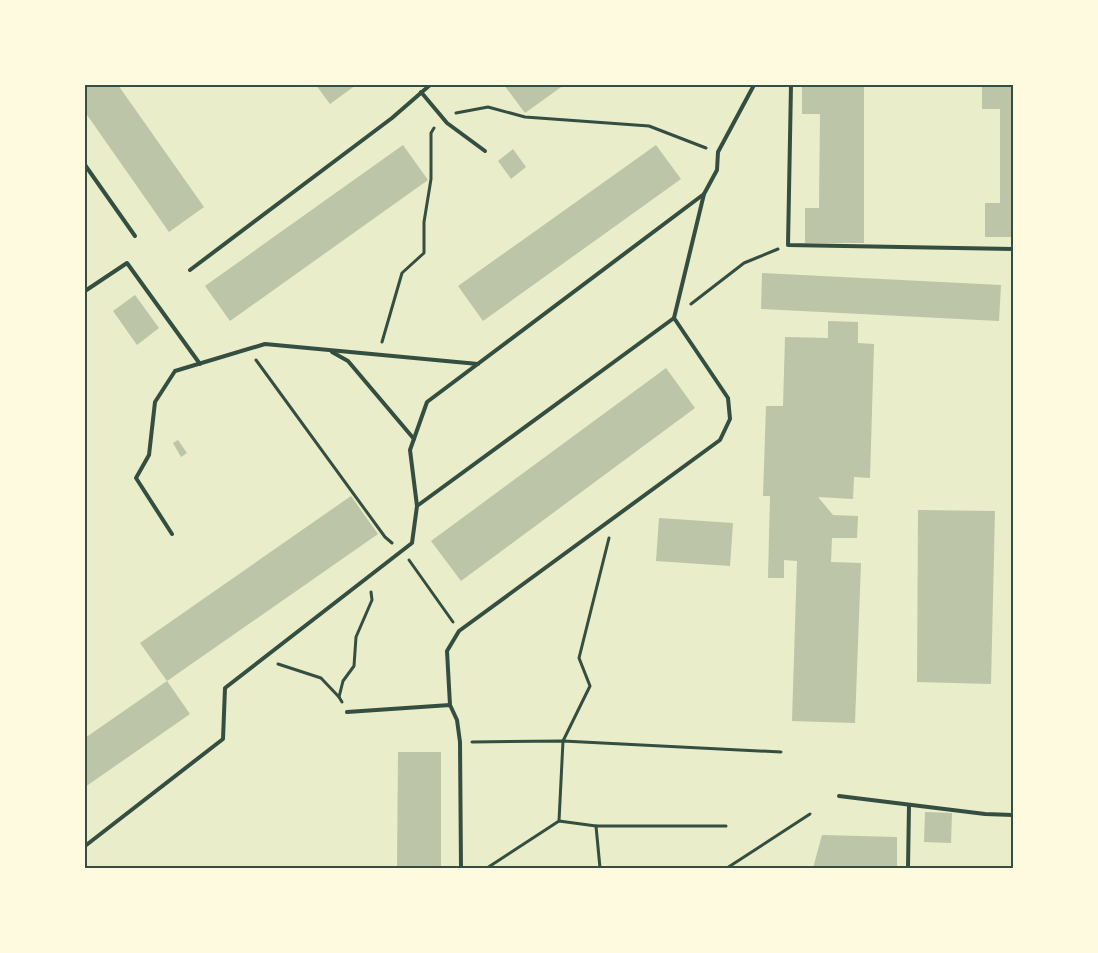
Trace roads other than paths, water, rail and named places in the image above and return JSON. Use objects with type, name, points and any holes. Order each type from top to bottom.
[{"type":"lane","points":[[190,270],[392,118],[430,85]]},
{"type":"lane","points":[[417,506],[674,318],[704,194],[716,170],[718,152],[754,85]]},
{"type":"lane","points":[[791,85],[788,245],[1013,249]]},
{"type":"lane","points":[[421,92],[446,123],[485,152]]},
{"type":"lane","points":[[85,165],[135,236]]},
{"type":"lane","points":[[85,846],[223,739],[225,688],[412,543],[417,506],[410,450],[427,402],[704,194]]},
{"type":"lane","points":[[85,291],[126,263],[200,364]]},
{"type":"lane","points":[[461,868],[460,742],[457,720],[450,705],[447,651],[459,631],[720,440],[730,419],[728,398],[674,318]]},
{"type":"lane","points":[[172,534],[136,478],[149,455],[155,402],[175,371],[265,344],[478,364]]},
{"type":"lane","points":[[330,350],[348,361],[414,439]]},
{"type":"lane","points":[[347,712],[450,705]]},
{"type":"lane","points":[[839,796],[985,814],[1013,815]]},
{"type":"lane","points":[[908,868],[909,805]]}]
